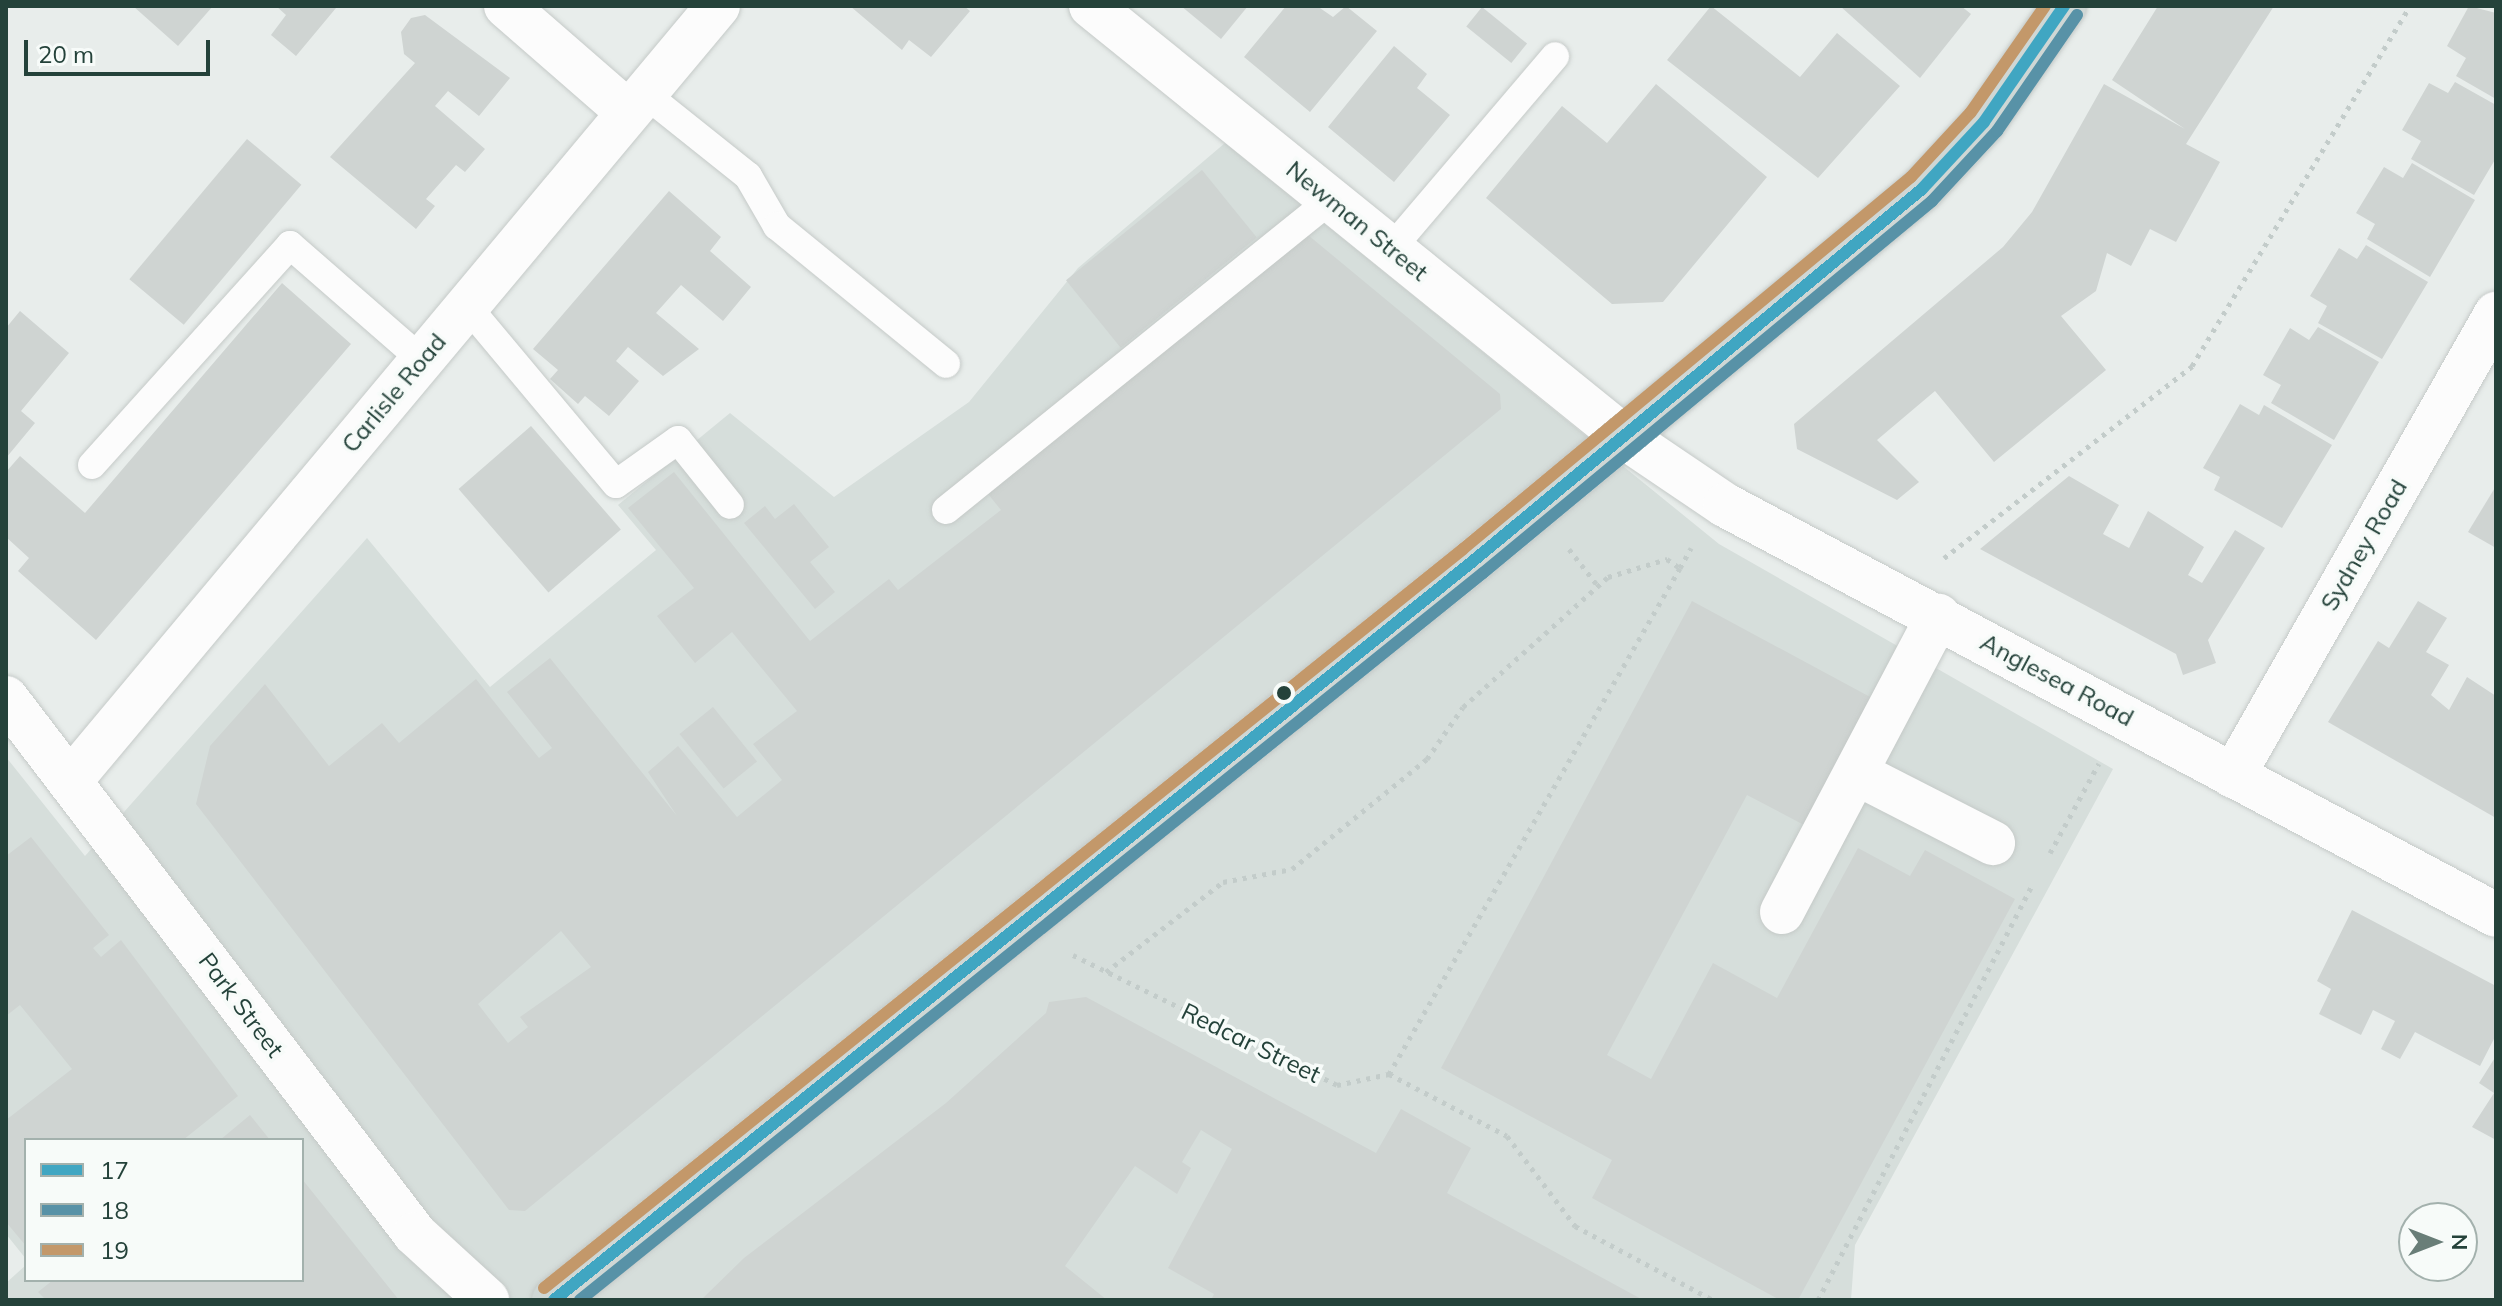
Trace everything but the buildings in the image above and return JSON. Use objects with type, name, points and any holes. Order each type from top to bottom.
[{"type":"main road","points":[[554,1300],[1623,436],[1922,189],[1984,122],[2064,6]]},
{"type":"street","points":[[506,6],[636,103]]},
{"type":"street","name":"Carlisle Road","points":[[70,781],[718,6]]},
{"type":"street","name":"Newman Street","points":[[1091,6],[1623,436]]},
{"type":"street","name":"Sydney Road","points":[[2233,776],[2496,314]]},
{"type":"street","name":"Anglesea Road","points":[[1623,436],[1725,505],[2496,915]]},
{"type":"street","points":[[1782,912],[1856,773],[1922,608]]},
{"type":"street","name":"Park Street","points":[[6,698],[415,1234],[487,1300]]},
{"type":"street","points":[[1856,773],[1993,843]]},
{"type":"lane","points":[[1391,249],[1555,56]]},
{"type":"lane","points":[[636,103],[748,176],[777,226],[946,364]]},
{"type":"lane","points":[[946,510],[1330,200]]},
{"type":"lane","points":[[92,465],[290,245],[422,360]]},
{"type":"lane","points":[[467,306],[616,484],[678,440],[730,505]]},
{"type":"path","points":[[1922,608],[1939,562],[2192,366],[2410,6]]},
{"type":"path","points":[[1106,972],[1223,882],[1292,869],[1427,759],[1463,707],[1608,577],[1667,559],[1680,568],[1389,1074],[1507,1136],[1575,1226],[1713,1300]]},
{"type":"path","points":[[1818,1300],[1845,1234],[2124,717]]},
{"type":"path","name":"Redcar Street","points":[[1014,928],[1337,1085],[1389,1074]]},
{"type":"shaded area","points":[[1225,143],[1719,544],[2113,769],[1855,1245],[1851,1300],[6,1300],[6,1283],[24,1267],[24,1282],[304,1282],[304,1138],[24,1138],[24,1256],[6,1234],[6,757],[85,856],[367,538],[490,687],[656,550],[618,505],[730,413],[834,497],[969,402],[1078,268]]},
{"type":"transit line","name":"19","points":[[544,1288],[1463,549],[1911,177],[1971,112],[2045,6]]},
{"type":"transit line","name":"17","points":[[554,1300],[1473,561],[1922,189],[1984,122],[2064,6]]},
{"type":"transit line","name":"18","points":[[580,1300],[1483,573],[1932,201],[1997,131],[2077,15]]}]
